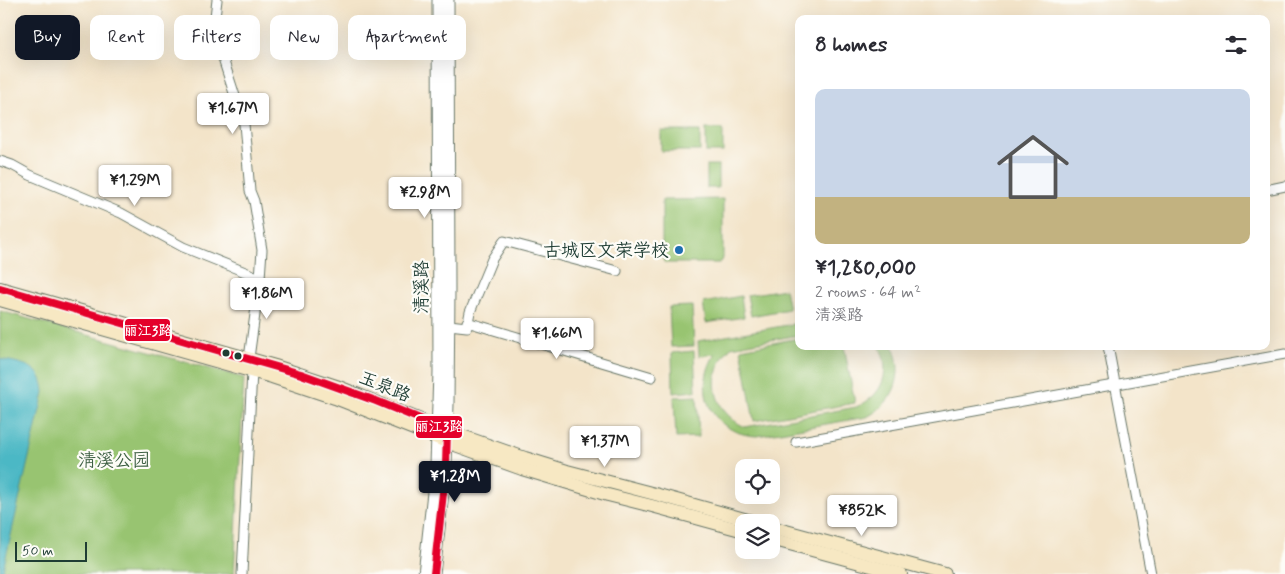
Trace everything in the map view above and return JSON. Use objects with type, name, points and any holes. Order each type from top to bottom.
[{"type":"main road","name":"玉泉路","points":[[0,288],[251,365],[335,398],[442,434],[567,472],[735,516]]},
{"type":"main road","name":"玉泉路","points":[[0,300],[251,365]]},
{"type":"main road","name":"玉泉路","points":[[442,434],[522,469],[735,529]]},
{"type":"main road","points":[[780,529],[946,574]]},
{"type":"main road","points":[[780,541],[902,574]]},
{"type":"street","points":[[217,0],[214,26],[218,45],[244,124],[250,191],[254,201],[262,244],[251,365],[242,574]]},
{"type":"street","name":"清溪路","points":[[434,574],[445,475],[439,362],[438,0]]},
{"type":"street","name":"清溪路","points":[[424,574],[434,484],[442,434],[449,325],[448,0]]},
{"type":"street","points":[[0,161],[121,213],[183,247],[260,278]]},
{"type":"street","points":[[1270,189],[1285,186]]},
{"type":"street","points":[[449,325],[466,327],[470,312],[492,259],[504,241],[617,271]]},
{"type":"street","points":[[468,322],[652,377]]},
{"type":"street","points":[[1109,350],[1151,574]]},
{"type":"street","points":[[796,442],[1285,354]]},
{"type":"green space","points":[[706,129],[723,129],[723,152],[706,152]]},
{"type":"green space","points":[[661,131],[700,131],[700,151],[661,151]]},
{"type":"green space","points":[[707,165],[718,165],[718,188],[707,188]]},
{"type":"green space","points":[[723,199],[722,261],[719,263],[664,262],[662,258],[662,200]]},
{"type":"green space","points":[[792,287],[795,287],[795,303]]},
{"type":"green space","points":[[785,289],[789,309],[751,316],[747,295]]},
{"type":"green space","points":[[741,296],[744,317],[706,323],[703,303]]},
{"type":"green space","points":[[692,306],[694,346],[671,347],[669,307]]},
{"type":"green space","name":"清溪公园","points":[[0,311],[244,378],[234,574],[0,574]]},
{"type":"green space","points":[[795,324],[795,336],[731,347],[723,357],[715,380],[719,402],[734,420],[745,427],[856,407],[865,402],[879,389],[885,373],[881,350],[894,350],[898,367],[895,387],[885,404],[867,417],[757,436],[741,433],[728,428],[718,419],[711,408],[706,396],[706,383],[708,368],[715,354],[699,356],[698,341]]},
{"type":"green space","points":[[795,339],[795,350],[845,350],[855,403],[754,421],[741,349]]},
{"type":"green space","points":[[694,351],[696,391],[673,393],[672,353]]},
{"type":"green space","points":[[697,396],[699,437],[676,438],[674,397]]},
{"type":"water","points":[[0,359],[30,367],[39,376],[44,392],[2,574],[0,574]]},
{"type":"transit line","name":"丽江3路","points":[[0,288],[301,374],[376,401],[447,430],[446,466],[434,574]]},
{"type":"place","name":"古城区文荣学校","points":[[679,250]]}]
